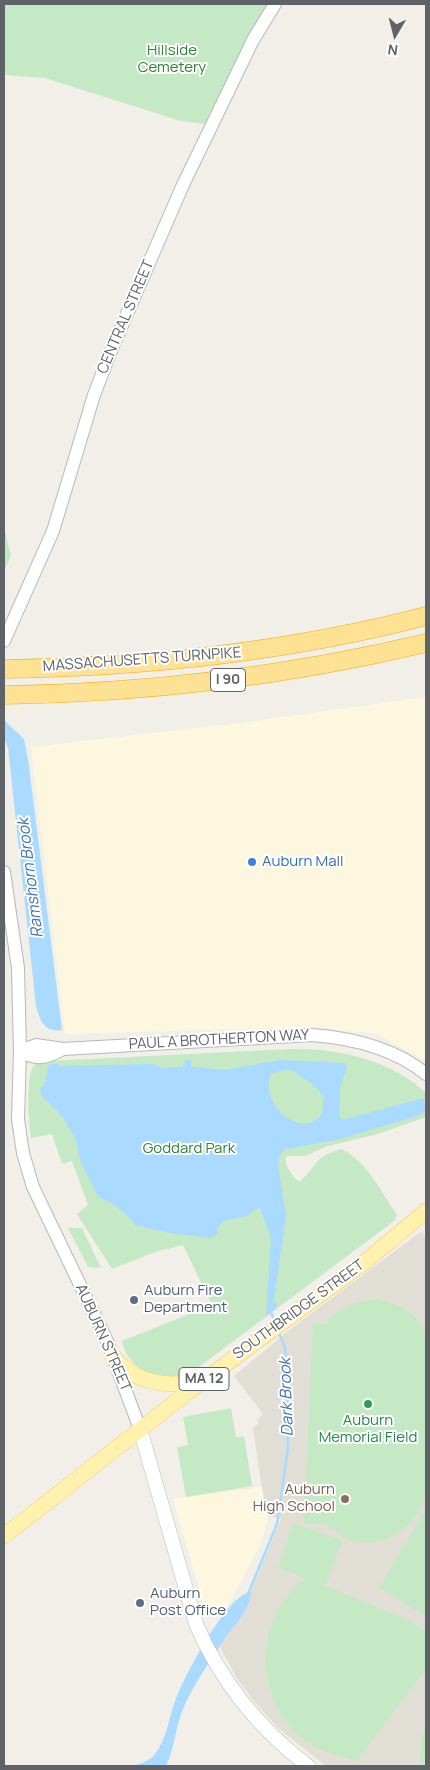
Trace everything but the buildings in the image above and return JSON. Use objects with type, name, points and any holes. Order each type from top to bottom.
[{"type":"highway","name":"MASSACHUSETTS TURNPIKE","points":[[4,669],[128,664],[226,656],[354,632],[426,616]]},
{"type":"highway","name":"MASSACHUSETTS TURNPIKE","points":[[4,695],[133,690],[225,680],[326,664],[426,643]]},
{"type":"main road","name":"SOUTHBRIDGE STREET","points":[[4,1536],[204,1379],[366,1261],[426,1211]]},
{"type":"main road","points":[[112,1355],[127,1370],[157,1384],[181,1384],[204,1379]]},
{"type":"main road","name":"AUBURN STREET","points":[[140,1429],[196,1624],[203,1640],[249,1713],[308,1766]]},
{"type":"street","name":"CENTRAL STREET","points":[[4,641],[53,531],[94,395],[118,334],[182,188],[242,60],[262,22],[275,4]]},
{"type":"street","name":"AUBURN STREET","points":[[4,872],[17,960],[20,1051],[18,1119],[26,1164],[33,1186],[112,1355],[140,1429]]},
{"type":"street","name":"PAUL A BROTHERTON WAY","points":[[20,1051],[30,1058],[49,1056],[63,1048],[283,1035],[324,1036],[347,1039],[382,1049],[406,1060],[426,1074]]},
{"type":"shaded area","points":[[426,697],[426,1061],[376,1034],[315,1027],[65,1034],[31,747],[241,723]]},
{"type":"shaded area","name":"Auburn High School","points":[[422,1231],[426,1240],[426,1766],[326,1766],[278,1728],[253,1700],[238,1680],[214,1636],[249,1595],[281,1519],[267,1515],[261,1482],[253,1428],[259,1423],[257,1420],[263,1414],[234,1376],[293,1327]]},
{"type":"shaded area","points":[[262,1487],[268,1519],[261,1543],[229,1604],[221,1611],[207,1616],[173,1499]]},
{"type":"green space","name":"Hillside Cemetery","points":[[4,4],[267,4],[205,124],[181,121],[45,78],[4,75]]},
{"type":"green space","points":[[4,528],[11,556],[4,571]]},
{"type":"green space","name":"Goddard Park","points":[[290,1049],[344,1053],[362,1058],[395,1071],[425,1092],[426,1117],[378,1134],[328,1146],[305,1156],[286,1156],[287,1167],[299,1182],[325,1155],[341,1149],[350,1154],[366,1169],[397,1215],[394,1221],[192,1372],[171,1377],[160,1377],[149,1373],[132,1361],[122,1341],[212,1305],[183,1245],[155,1252],[112,1269],[77,1214],[88,1205],[72,1161],[62,1164],[52,1134],[31,1138],[28,1101],[31,1071],[35,1064],[49,1061]]},
{"type":"green space","points":[[68,1228],[82,1228],[101,1268],[88,1267]]},
{"type":"green space","name":"Auburn Memorial Field","points":[[377,1299],[405,1309],[414,1316],[426,1335],[425,1497],[415,1518],[398,1533],[388,1538],[366,1542],[350,1540],[325,1525],[304,1524],[313,1324],[326,1324],[337,1313],[348,1306],[362,1301]]},
{"type":"green space","points":[[231,1408],[236,1437],[244,1436],[252,1486],[186,1497],[177,1447],[188,1445],[183,1417]]},
{"type":"green space","points":[[426,1508],[426,1616],[379,1588]]},
{"type":"green space","points":[[293,1523],[342,1540],[326,1585],[313,1581],[409,1620],[426,1632],[426,1669],[357,1761],[323,1751],[304,1740],[287,1723],[275,1703],[268,1681],[266,1658],[269,1635],[276,1613],[289,1594],[306,1578],[278,1568]]},
{"type":"green space","points":[[426,1725],[426,1766],[420,1766],[421,1739]]},
{"type":"water","name":"Ramshorn Brook","points":[[4,720],[24,739],[28,759],[62,1030],[47,1027],[41,1021],[36,1006],[8,748],[4,738]]},
{"type":"water","points":[[186,1059],[191,1061],[191,1067],[225,1070],[279,1060],[345,1063],[347,1068],[340,1087],[339,1116],[342,1120],[424,1099],[425,1111],[417,1116],[336,1140],[285,1149],[281,1153],[278,1163],[286,1216],[274,1301],[277,1304],[276,1309],[266,1316],[271,1238],[260,1208],[247,1216],[223,1221],[218,1228],[218,1233],[212,1238],[169,1233],[135,1225],[119,1208],[98,1197],[79,1158],[77,1142],[63,1117],[41,1095],[40,1087],[44,1086],[49,1064],[57,1064],[58,1066],[151,1064],[163,1068],[182,1067]],"holes":[[[290,1069],[312,1084],[324,1096],[322,1114],[312,1122],[302,1124],[291,1121],[274,1104],[270,1094],[269,1083],[272,1073]]]},
{"type":"water","points":[[251,1591],[248,1605],[241,1618],[223,1641],[185,1705],[166,1766],[132,1766],[148,1760],[155,1754],[166,1733],[177,1696],[208,1637],[230,1607],[241,1596]]},
{"type":"waterway","name":"Dark Brook","points":[[270,1309],[275,1323]]},
{"type":"waterway","name":"Dark Brook","points":[[248,1594],[277,1524],[288,1448],[285,1348],[279,1333]]},
{"type":"place","name":"Auburn Mall","points":[[252,862]]},
{"type":"place","name":"Auburn Fire Department","points":[[134,1300]]},
{"type":"place","name":"Auburn Memorial Field","points":[[368,1404]]},
{"type":"place","name":"Auburn High School","points":[[345,1499]]},
{"type":"place","name":"Auburn Post Office","points":[[140,1603]]}]
